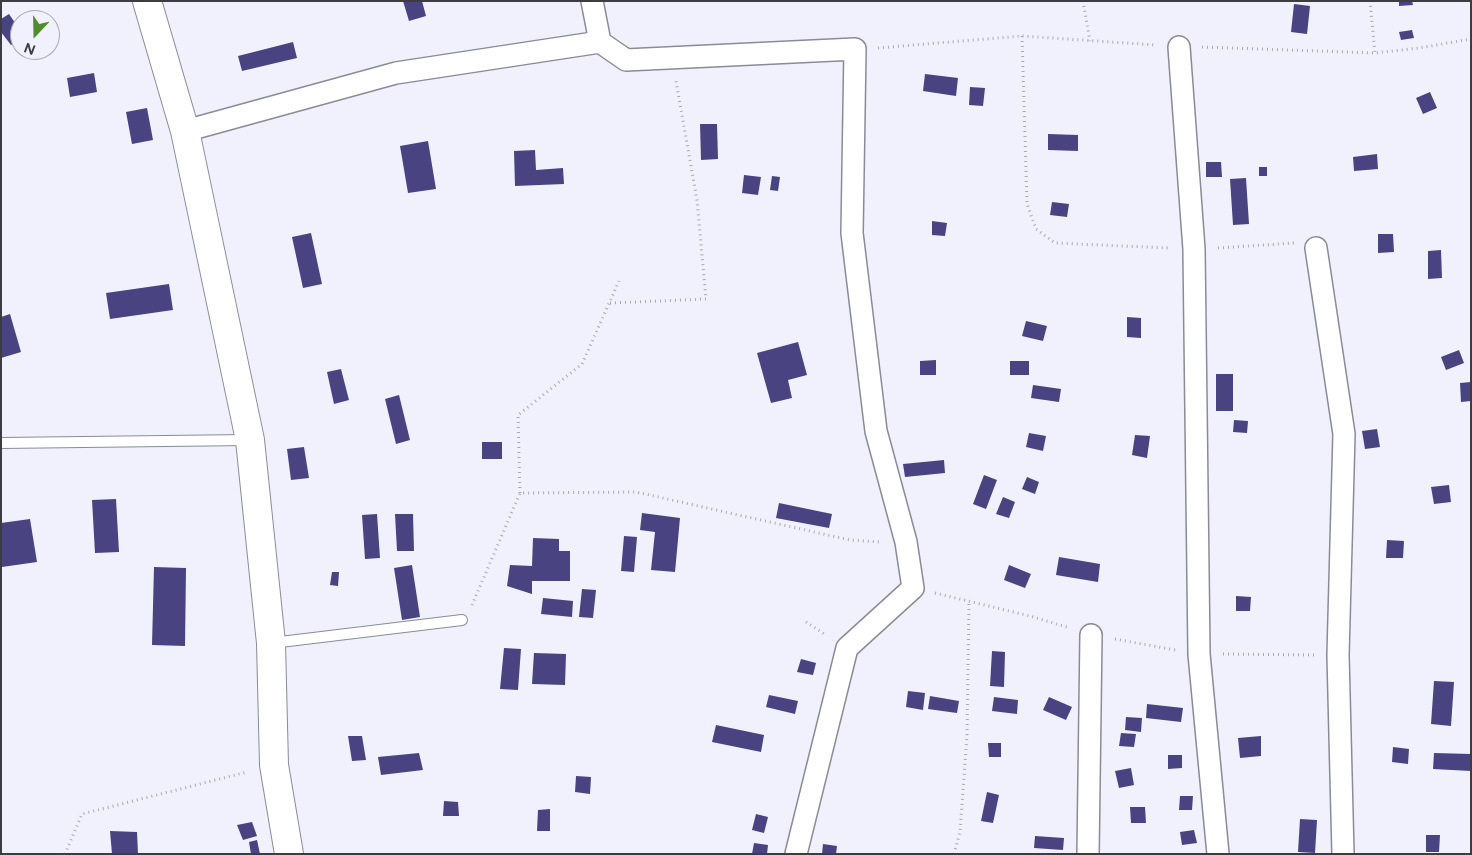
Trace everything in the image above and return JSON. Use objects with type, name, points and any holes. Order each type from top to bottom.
[{"type":"street","points":[[147,1],[185,131],[250,440],[271,643],[274,765],[289,854]]},
{"type":"street","points":[[592,1],[600,42]]},
{"type":"street","points":[[185,131],[396,73],[600,42],[626,60],[855,49],[852,233],[876,430],[906,542],[913,588],[847,648],[796,854]]},
{"type":"street","points":[[1179,47],[1194,249],[1199,654],[1218,854]]},
{"type":"street","points":[[1316,248],[1344,434],[1338,655],[1343,854]]},
{"type":"street","points":[[1088,854],[1091,635]]},
{"type":"lane","points":[[1,443],[250,440]]},
{"type":"lane","points":[[271,643],[462,620]]},
{"type":"path","points":[[1083,1],[1090,41]]},
{"type":"path","points":[[1370,1],[1375,53]]},
{"type":"path","points":[[1022,36],[1027,204],[1036,229]]},
{"type":"path","points":[[610,303],[706,300],[697,200],[672,58]]},
{"type":"path","points":[[462,620],[474,603],[520,492],[518,416],[582,364],[619,281]]},
{"type":"path","points":[[520,492],[636,492],[850,540],[906,542]]},
{"type":"path","points":[[913,588],[1030,616],[1091,635],[1199,654],[1338,655]]},
{"type":"path","points":[[954,854],[960,832],[968,735],[969,602]]},
{"type":"path","points":[[65,854],[82,814],[274,765]]},
{"type":"building","points":[[403,1],[422,1],[426,16],[409,21]]},
{"type":"building","points":[[1399,1],[1412,1],[1413,5],[1399,6]]},
{"type":"building","points":[[1294,4],[1310,6],[1307,34],[1291,32]]},
{"type":"building","points":[[9,14],[10,15],[10,44],[1,32],[1,19]]},
{"type":"building","points":[[1412,30],[1414,38],[1401,40],[1399,32]]},
{"type":"building","points":[[293,42],[297,58],[242,71],[238,56]]},
{"type":"building","points":[[94,73],[97,92],[70,97],[67,78]]},
{"type":"building","points":[[925,74],[958,78],[956,96],[923,91]]},
{"type":"building","points":[[970,87],[985,88],[983,106],[969,105]]},
{"type":"building","points":[[1430,92],[1437,108],[1423,114],[1416,98]]},
{"type":"building","points":[[147,108],[153,140],[132,144],[126,112]]},
{"type":"building","points":[[700,124],[717,124],[718,159],[701,160]]},
{"type":"building","points":[[1048,134],[1078,135],[1078,151],[1048,150]]},
{"type":"building","points":[[428,141],[436,189],[408,193],[400,146]]},
{"type":"building","points":[[535,150],[536,170],[563,168],[564,184],[515,186],[514,151]]},
{"type":"building","points":[[1377,154],[1378,169],[1354,171],[1353,157]]},
{"type":"building","points":[[1206,162],[1221,162],[1222,177],[1206,177]]},
{"type":"building","points":[[1259,167],[1267,167],[1267,176],[1259,176]]},
{"type":"building","points":[[744,175],[761,177],[758,195],[742,193]]},
{"type":"building","points":[[772,176],[780,177],[778,191],[770,190]]},
{"type":"building","points":[[1246,178],[1249,224],[1233,225],[1230,179]]},
{"type":"building","points":[[1052,202],[1069,204],[1067,217],[1050,215]]},
{"type":"building","points":[[932,221],[947,223],[945,236],[932,235]]},
{"type":"building","points":[[311,233],[322,284],[303,288],[292,237]]},
{"type":"building","points":[[1378,234],[1393,234],[1394,252],[1378,253]]},
{"type":"building","points":[[1441,250],[1442,278],[1428,279],[1428,251]]},
{"type":"building","points":[[169,284],[173,310],[110,319],[106,293]]},
{"type":"building","points":[[10,314],[21,352],[1,358],[1,317]]},
{"type":"building","points":[[1127,317],[1141,318],[1141,338],[1127,337]]},
{"type":"building","points":[[1026,321],[1047,326],[1043,341],[1022,336]]},
{"type":"building","points":[[798,342],[807,375],[788,380],[792,398],[771,403],[757,353]]},
{"type":"building","points":[[1459,350],[1464,363],[1446,370],[1441,357]]},
{"type":"building","points":[[936,360],[936,375],[920,375],[920,361]]},
{"type":"building","points":[[1010,361],[1029,361],[1029,375],[1010,375]]},
{"type":"building","points":[[341,369],[349,400],[334,404],[327,372]]},
{"type":"building","points":[[1216,374],[1233,374],[1233,411],[1216,411]]},
{"type":"building","points":[[1471,382],[1471,401],[1461,402],[1460,383]]},
{"type":"building","points":[[1033,385],[1061,389],[1059,402],[1031,398]]},
{"type":"building","points":[[399,395],[410,440],[396,444],[385,399]]},
{"type":"building","points":[[1234,420],[1248,421],[1247,433],[1233,432]]},
{"type":"building","points":[[1377,429],[1380,447],[1365,449],[1362,431]]},
{"type":"building","points":[[1029,433],[1046,436],[1043,451],[1026,447]]},
{"type":"building","points":[[1135,435],[1150,436],[1147,458],[1132,455]]},
{"type":"building","points":[[482,442],[502,442],[502,459],[482,459]]},
{"type":"building","points":[[304,447],[309,478],[291,480],[287,449]]},
{"type":"building","points":[[944,460],[945,473],[905,477],[903,464]]},
{"type":"building","points":[[984,475],[997,480],[986,509],[973,504]]},
{"type":"building","points":[[1027,477],[1039,482],[1035,494],[1022,489]]},
{"type":"building","points":[[1449,485],[1451,502],[1434,504],[1431,487]]},
{"type":"building","points":[[1003,497],[1015,502],[1009,518],[996,514]]},
{"type":"building","points":[[116,499],[119,552],[95,553],[92,500]]},
{"type":"building","points":[[779,503],[832,514],[829,528],[776,518]]},
{"type":"building","points":[[642,513],[680,518],[675,572],[651,570],[655,532],[640,530]]},
{"type":"building","points":[[377,514],[380,558],[365,559],[362,515]]},
{"type":"building","points":[[395,514],[413,514],[414,551],[397,551]]},
{"type":"building","points":[[30,519],[37,562],[2,567],[1,523]]},
{"type":"building","points":[[624,536],[637,537],[634,572],[621,571]]},
{"type":"building","points":[[533,538],[559,539],[559,551],[570,551],[570,581],[532,581],[532,594],[507,586],[510,565],[532,566]]},
{"type":"building","points":[[1387,540],[1404,541],[1403,558],[1386,558]]},
{"type":"building","points":[[1059,557],[1100,564],[1098,582],[1056,575]]},
{"type":"building","points":[[412,565],[420,617],[402,620],[394,568]]},
{"type":"building","points":[[1009,565],[1031,574],[1025,588],[1004,580]]},
{"type":"building","points":[[154,567],[186,568],[185,646],[152,645]]},
{"type":"building","points":[[332,572],[339,572],[338,586],[330,585]]},
{"type":"building","points":[[582,589],[596,590],[593,618],[579,617]]},
{"type":"building","points":[[1236,596],[1251,597],[1250,611],[1236,611]]},
{"type":"building","points":[[543,598],[573,601],[572,617],[541,614]]},
{"type":"building","points":[[504,648],[521,649],[518,690],[500,689]]},
{"type":"building","points":[[992,651],[1005,652],[1004,687],[990,686]]},
{"type":"building","points":[[534,653],[566,654],[565,685],[532,684]]},
{"type":"building","points":[[801,659],[816,663],[813,675],[797,672]]},
{"type":"building","points":[[1434,681],[1454,682],[1451,726],[1431,724]]},
{"type":"building","points":[[908,691],[925,693],[923,710],[906,707]]},
{"type":"building","points":[[769,695],[798,701],[795,714],[766,707]]},
{"type":"building","points":[[930,696],[959,701],[957,713],[928,709]]},
{"type":"building","points":[[994,697],[1018,700],[1017,714],[992,711]]},
{"type":"building","points":[[1049,697],[1072,707],[1066,720],[1043,710]]},
{"type":"building","points":[[1147,704],[1183,708],[1181,722],[1146,718]]},
{"type":"building","points":[[1126,717],[1142,718],[1141,732],[1125,730]]},
{"type":"building","points":[[716,725],[764,735],[761,752],[712,742]]},
{"type":"building","points":[[1121,733],[1136,734],[1134,747],[1119,746]]},
{"type":"building","points":[[348,736],[362,736],[366,760],[352,761]]},
{"type":"building","points":[[1261,736],[1261,756],[1240,758],[1238,738]]},
{"type":"building","points":[[988,743],[1001,743],[1001,757],[989,757]]},
{"type":"building","points":[[1393,747],[1409,749],[1408,764],[1392,762]]},
{"type":"building","points":[[419,753],[423,770],[381,775],[378,757]]},
{"type":"building","points":[[1434,753],[1471,754],[1471,771],[1433,769]]},
{"type":"building","points":[[1168,755],[1182,755],[1182,768],[1168,769]]},
{"type":"building","points":[[1131,768],[1134,785],[1119,788],[1115,771]]},
{"type":"building","points":[[576,776],[591,777],[590,794],[575,792]]},
{"type":"building","points":[[987,792],[999,795],[993,823],[981,821]]},
{"type":"building","points":[[1180,796],[1193,796],[1192,810],[1179,810]]},
{"type":"building","points":[[444,801],[458,802],[459,816],[443,816]]},
{"type":"building","points":[[1130,807],[1145,807],[1146,823],[1131,823]]},
{"type":"building","points":[[550,809],[550,831],[537,831],[538,810]]},
{"type":"building","points":[[756,814],[768,817],[764,833],[752,830]]},
{"type":"building","points":[[1300,819],[1317,820],[1315,853],[1298,852]]},
{"type":"building","points":[[252,822],[257,836],[243,840],[237,825]]},
{"type":"building","points":[[1194,830],[1197,843],[1182,845],[1180,832]]},
{"type":"building","points":[[110,831],[137,832],[138,854],[112,854]]},
{"type":"building","points":[[1426,835],[1440,835],[1439,852],[1426,852]]},
{"type":"building","points":[[1035,836],[1064,838],[1063,850],[1034,848]]},
{"type":"building","points":[[257,840],[260,854],[251,854],[249,842]]},
{"type":"building","points":[[754,843],[768,845],[767,854],[752,854]]},
{"type":"building","points":[[823,844],[837,846],[836,854],[822,854]]}]
